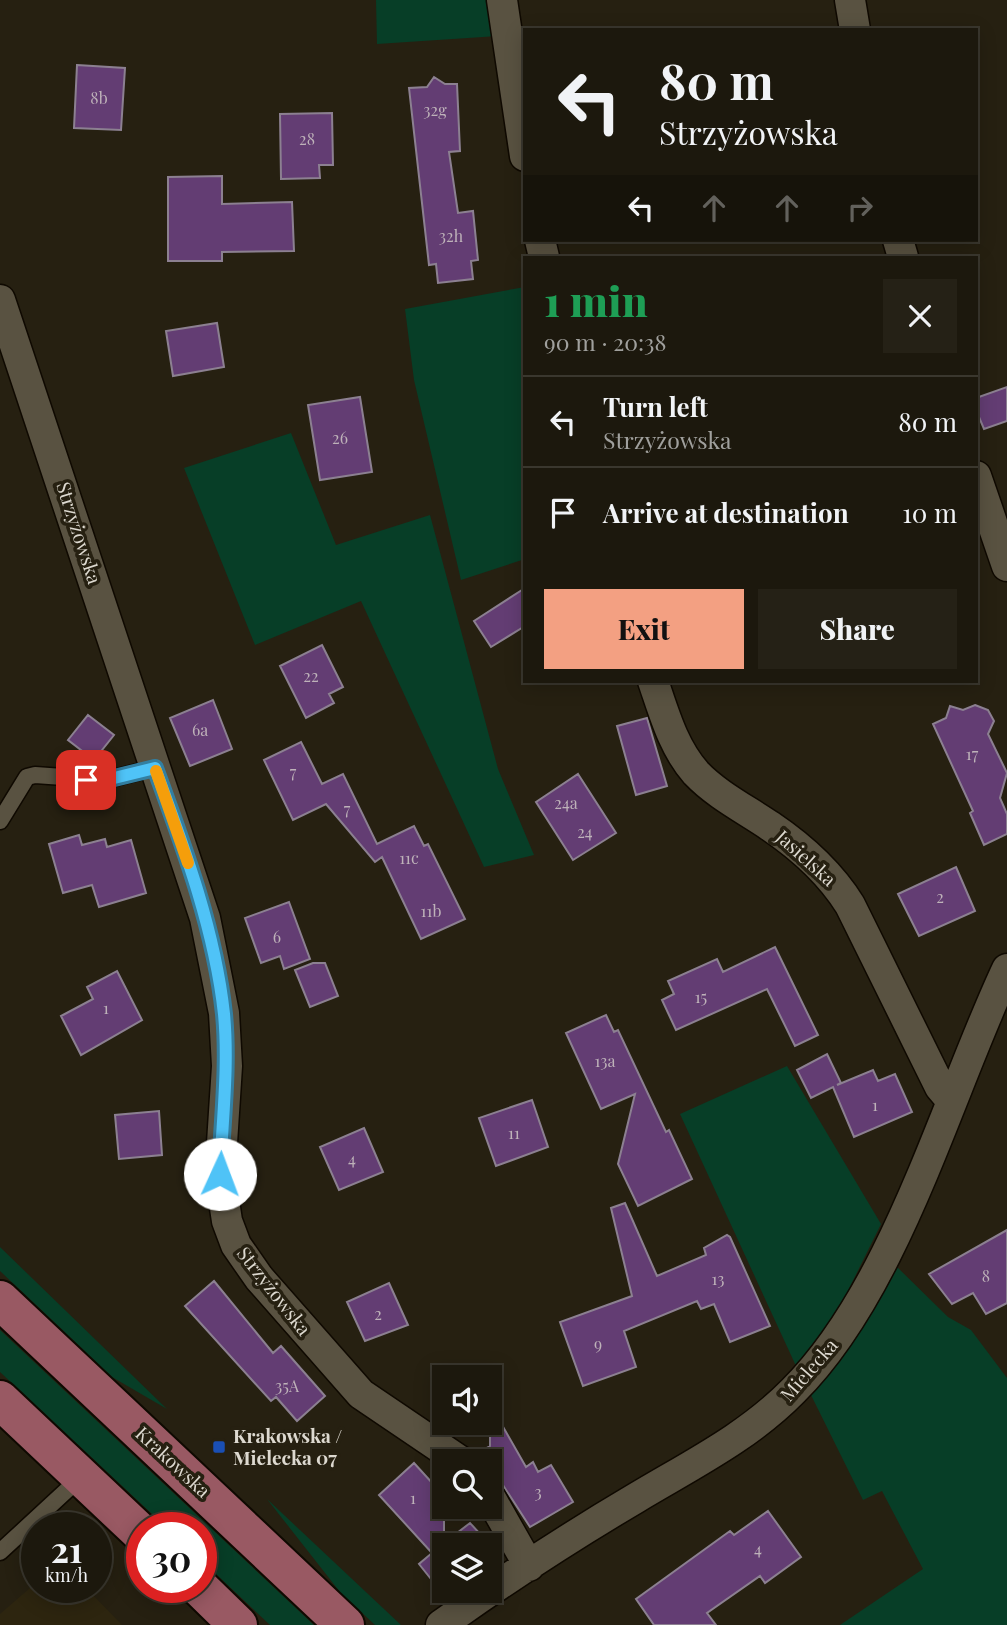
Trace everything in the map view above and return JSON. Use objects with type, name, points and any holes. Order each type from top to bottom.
[{"type":"main road","name":"Krakowska","points":[[0,1300],[345,1625]]},
{"type":"main road","points":[[0,1400],[126,1519]]},
{"type":"main road","points":[[215,1603],[238,1625]]},
{"type":"street","points":[[502,0],[523,142]]},
{"type":"street","points":[[850,0],[855,28]]},
{"type":"street","name":"Strzyżowska","points":[[0,300],[205,918],[224,1013],[227,1066],[220,1174],[227,1221],[236,1245],[259,1278],[361,1394],[442,1449]]},
{"type":"street","points":[[978,483],[1007,566]]},
{"type":"street","name":"Jasielska","points":[[654,683],[676,743],[695,771],[711,788],[773,828],[836,883],[850,905],[940,1087],[951,1100]]},
{"type":"street","name":"Mielecka","points":[[442,1625],[529,1566],[727,1445],[794,1391],[837,1338],[876,1270],[1007,968]]},
{"type":"street","points":[[502,1518],[529,1566]]},
{"type":"lane","points":[[0,821],[27,778],[35,775],[106,780],[155,768]]},
{"type":"lane","points":[[0,1552],[81,1478]]},
{"type":"shaded area","points":[[21,1596],[21,1603],[101,1603],[122,1625],[0,1625],[0,1614]]},
{"type":"green space","points":[[376,0],[495,0],[498,36],[377,44]]},
{"type":"green space","points":[[523,287],[523,560],[461,580],[414,380],[405,309]]},
{"type":"green space","points":[[291,433],[336,545],[430,515],[498,769],[534,855],[484,867],[361,601],[255,645],[184,468]]},
{"type":"green space","points":[[787,1066],[881,1224],[831,1325],[796,1366],[680,1114]]},
{"type":"green space","points":[[0,1247],[167,1409],[112,1377],[0,1271]]},
{"type":"green space","points":[[895,1265],[948,1317],[971,1330],[1007,1378],[1007,1625],[840,1625],[923,1569],[882,1491],[863,1500],[811,1395],[846,1349]]},
{"type":"green space","points":[[0,1330],[194,1512],[150,1512],[0,1372]]},
{"type":"green space","points":[[267,1499],[401,1625],[375,1625],[340,1592]]},
{"type":"green space","points":[[217,1534],[314,1625],[270,1625],[217,1575]]},
{"type":"building","points":[[77,65],[125,68],[121,130],[74,128]]},
{"type":"building","points":[[434,77],[445,84],[457,84],[460,151],[449,152],[458,213],[473,211],[478,260],[471,261],[473,279],[438,283],[436,264],[429,265],[409,88],[427,87]]},
{"type":"building","points":[[332,113],[333,165],[319,165],[320,178],[281,179],[280,114]]},
{"type":"building","points":[[222,176],[222,204],[292,202],[294,251],[222,252],[222,261],[168,261],[168,177]]},
{"type":"building","points":[[217,323],[224,367],[173,376],[166,331]]},
{"type":"building","points":[[1007,387],[1007,421],[984,429],[978,415],[978,397]]},
{"type":"building","points":[[360,397],[372,472],[320,480],[308,405]]},
{"type":"building","points":[[523,589],[523,627],[491,647],[474,621]]},
{"type":"building","points":[[322,645],[343,687],[329,694],[334,703],[306,718],[280,666]]},
{"type":"building","points":[[213,700],[232,749],[190,766],[170,718]]},
{"type":"building","points":[[975,705],[988,710],[994,721],[988,734],[1007,773],[1000,798],[1007,814],[1007,834],[984,845],[970,813],[973,811],[933,724],[946,718],[950,706],[963,710]]},
{"type":"building","points":[[88,715],[114,735],[94,760],[68,740]]},
{"type":"building","points":[[647,718],[667,786],[636,795],[617,726]]},
{"type":"building","points":[[301,742],[322,784],[343,774],[377,844],[414,826],[424,846],[428,844],[465,919],[421,939],[382,857],[375,862],[326,804],[293,820],[264,760]]},
{"type":"building","points":[[578,774],[616,833],[573,860],[536,802]]},
{"type":"building","points":[[79,835],[82,845],[105,839],[107,847],[131,840],[146,893],[99,907],[92,885],[63,893],[49,844]]},
{"type":"building","points":[[956,867],[975,911],[919,936],[898,894]]},
{"type":"building","points":[[289,902],[310,959],[284,969],[280,956],[261,963],[245,918]]},
{"type":"building","points":[[775,947],[818,1035],[795,1046],[767,989],[676,1030],[662,1000],[674,994],[668,981],[717,959],[723,972]]},
{"type":"building","points":[[313,963],[325,963],[338,996],[310,1007],[295,970]]},
{"type":"building","points":[[117,971],[142,1020],[81,1055],[61,1016],[93,999],[87,987]]},
{"type":"building","points":[[606,1015],[614,1032],[618,1030],[666,1132],[669,1130],[692,1179],[638,1206],[618,1164],[635,1094],[601,1109],[566,1033]]},
{"type":"building","points":[[827,1054],[841,1083],[837,1085],[873,1070],[878,1081],[895,1074],[912,1112],[854,1137],[833,1087],[811,1098],[797,1070]]},
{"type":"building","points":[[532,1100],[548,1147],[496,1166],[479,1118]]},
{"type":"building","points":[[159,1111],[162,1155],[119,1159],[115,1115]]},
{"type":"building","points":[[364,1128],[383,1172],[339,1190],[320,1147]]},
{"type":"building","points":[[625,1203],[657,1276],[706,1255],[704,1248],[727,1235],[730,1237],[770,1326],[730,1342],[714,1304],[701,1309],[697,1301],[624,1331],[636,1367],[583,1386],[560,1322],[632,1296],[611,1208]]},
{"type":"building","points":[[1007,1230],[1007,1303],[986,1314],[973,1293],[952,1304],[929,1274]]},
{"type":"building","points":[[214,1281],[273,1353],[281,1346],[325,1396],[297,1421],[276,1397],[271,1401],[185,1306]]},
{"type":"building","points":[[389,1283],[408,1325],[365,1341],[347,1302]]},
{"type":"building","points":[[502,1425],[526,1467],[533,1462],[538,1472],[551,1465],[573,1502],[530,1527],[502,1484],[502,1449],[485,1449],[490,1446],[490,1435],[502,1435]]},
{"type":"building","points":[[414,1463],[432,1483],[432,1519],[444,1519],[444,1533],[432,1533],[432,1553],[379,1495]]},
{"type":"building","points":[[768,1511],[801,1557],[765,1583],[760,1576],[707,1613],[716,1625],[654,1625],[636,1599],[730,1531],[734,1535]]},
{"type":"building","points":[[470,1523],[479,1533],[457,1533]]},
{"type":"building","points":[[432,1553],[432,1580],[419,1564]]},
{"type":"slow traffic","points":[[156,771],[188,863]]},
{"type":"place","name":"Krakowska / Mielecka 07","points":[[219,1447]]},
{"type":"route","points":[[86,780],[125,777],[155,768],[182,844],[205,918],[224,1013],[227,1066],[220,1174]]}]
